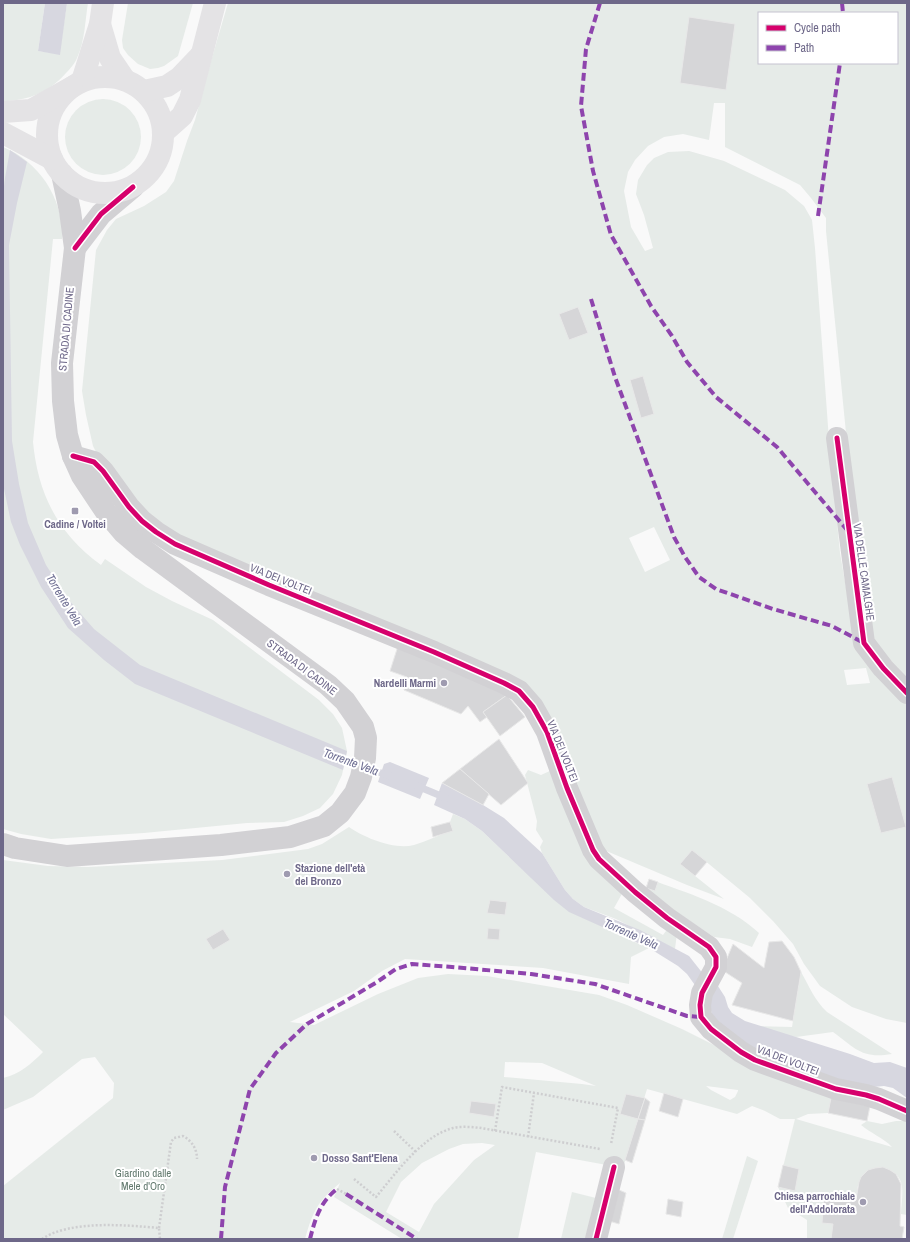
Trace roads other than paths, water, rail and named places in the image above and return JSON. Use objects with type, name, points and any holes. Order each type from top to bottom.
[{"type":"main road","points":[[164,132],[182,116],[190,100],[215,3]]},
{"type":"main road","points":[[102,13],[110,58],[125,80]]},
{"type":"main road","points":[[56,166],[47,143],[47,126],[52,110],[61,96],[77,84],[102,13]]},
{"type":"main road","points":[[144,91],[167,86],[179,78],[202,54]]},
{"type":"main road","points":[[3,112],[31,110],[88,78],[111,77],[125,80],[144,91],[154,103],[161,118],[164,132],[162,150],[158,160],[153,169],[143,180],[133,187],[119,192],[104,194],[88,191],[74,185],[56,166],[3,133]]},
{"type":"street","name":"STRADA DI CADINE","points":[[3,844],[16,848],[67,856],[220,845],[290,837],[324,826],[340,813],[355,793],[363,768],[366,738],[363,727],[345,701],[328,685],[143,549],[123,532],[106,512],[82,476],[73,456],[67,435],[63,401],[62,364],[75,248],[70,211],[56,166]]},
{"type":"street","points":[[75,248],[101,214],[133,187]]},
{"type":"street","name":"VIA DELLE CAMALGHE","points":[[837,438],[864,643],[883,668],[907,693]]},
{"type":"street","name":"VIA DEI VOLTEI","points":[[73,456],[94,462],[103,471],[129,507],[142,521],[175,544],[269,585],[434,652],[519,691],[533,707],[547,732],[567,788],[593,850],[599,859],[635,892],[709,947],[716,957],[717,962],[706,986],[700,1005],[701,1016],[711,1029],[741,1052],[755,1060],[836,1089],[879,1099],[907,1111]]},
{"type":"street","points":[[596,1239],[609,1156]]},
{"type":"water","points":[[45,3],[67,3],[60,55],[38,51]]},
{"type":"water","points":[[10,150],[27,162],[9,245],[12,441],[19,484],[28,523],[46,565],[68,599],[94,629],[140,665],[347,751],[343,770],[135,684],[104,660],[68,628],[41,587],[20,545],[11,522],[3,484],[3,194]]},
{"type":"water","points":[[390,762],[429,778],[420,799],[378,782],[384,764]]},
{"type":"water","points":[[442,783],[504,818],[542,853],[565,890],[573,899],[584,907],[640,930],[689,956],[704,975],[697,988],[687,974],[678,966],[649,948],[569,912],[554,900],[482,831],[465,819],[434,805]]},
{"type":"water","points":[[716,983],[725,997],[728,1007],[732,1013],[745,1021],[874,1063],[890,1062],[907,1068],[907,1098],[893,1088],[884,1086],[873,1087],[812,1075],[731,1037],[712,1015],[708,996]]},
{"type":"waterway","name":"Torrente Vela","points":[[336,758],[390,776]]},
{"type":"waterway","name":"Torrente Vela","points":[[417,786],[446,798]]},
{"type":"place","name":"Cadine / Voltei","points":[[75,511]]},
{"type":"place","name":"Nardelli Marmi","points":[[444,683]]},
{"type":"place","name":"Stazione dell'età del Bronzo","points":[[287,874]]},
{"type":"place","name":"Dosso Sant'Elena","points":[[314,1158]]},
{"type":"place","name":"Chiesa parrochiale dell'Addolorata","points":[[863,1202]]},
{"type":"park label","name":"Giardino dalle Mele d'Oro","points":[[143,1179]]}]
